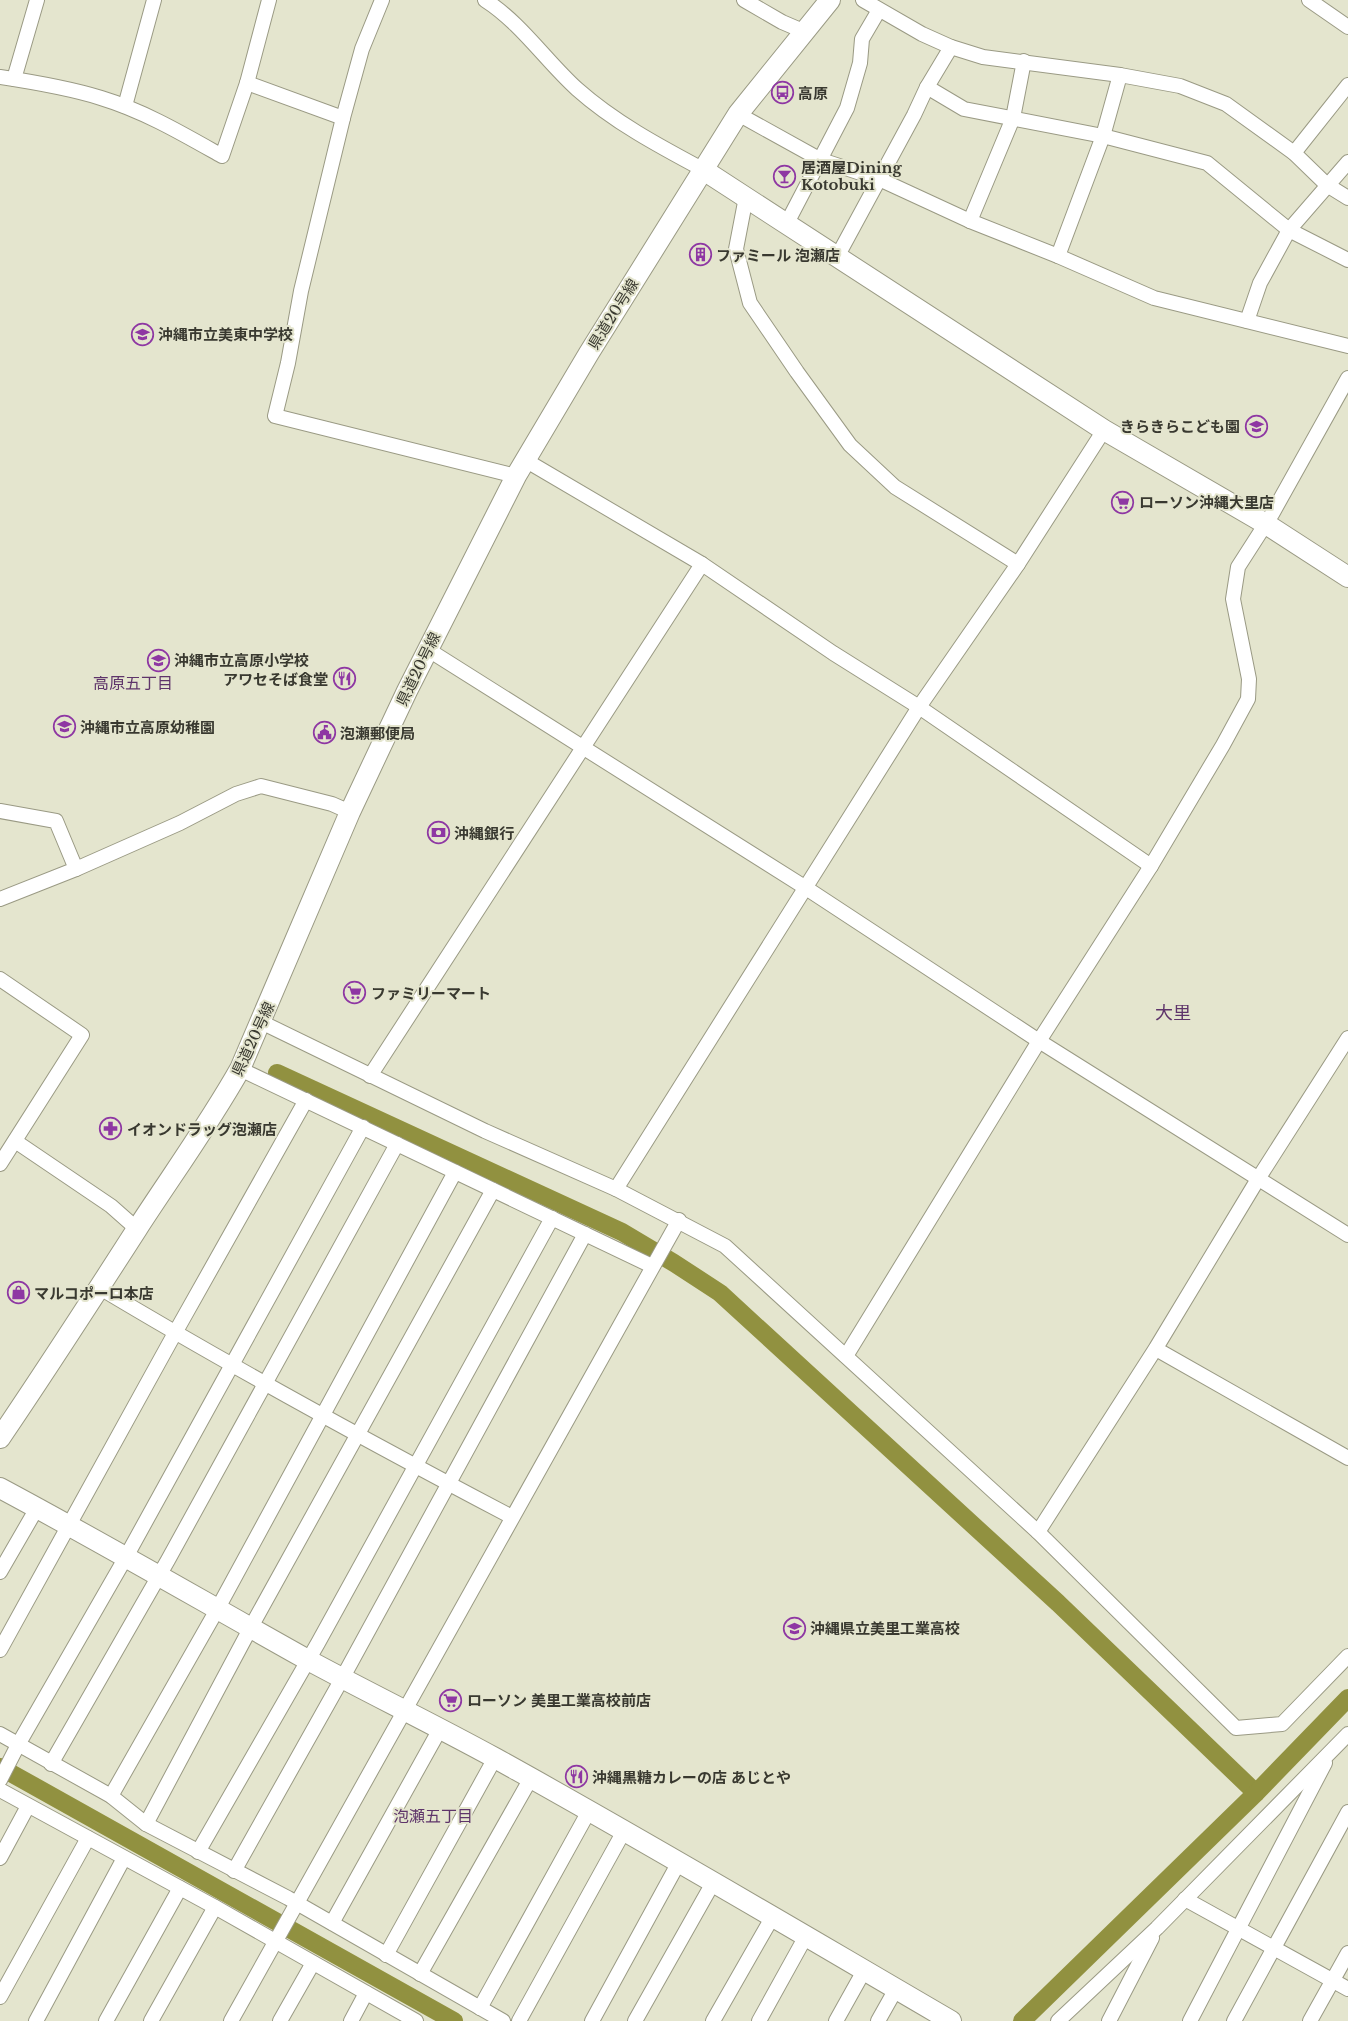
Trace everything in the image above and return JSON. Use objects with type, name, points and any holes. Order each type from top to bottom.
[{"type":"street","points":[[37,0],[7,78],[100,98],[125,106],[169,126],[222,156],[247,83],[269,0]]},
{"type":"street","points":[[125,106],[154,0]]},
{"type":"street","points":[[382,0],[362,49],[343,118],[301,291],[288,363],[275,416],[521,468],[702,564],[833,653],[919,706],[1151,866]]},
{"type":"street","points":[[485,0],[514,24],[578,90],[608,114],[702,169],[787,223],[1104,430],[1266,524],[1348,578]]},
{"type":"street","points":[[744,0],[782,22],[803,31]]},
{"type":"street","name":"県道20号線","points":[[0,1438],[219,1106],[240,1069],[350,812],[427,649],[521,468],[702,169],[738,114],[803,31],[830,0]]},
{"type":"street","points":[[863,0],[922,34],[951,47],[982,57],[1120,75],[1180,86],[1226,104],[1294,153],[1327,185],[1348,198]]},
{"type":"street","points":[[1309,0],[1348,27]]},
{"type":"street","points":[[787,223],[822,160],[847,108],[860,63],[862,39],[879,10]]},
{"type":"street","points":[[837,257],[927,88],[951,47]]},
{"type":"street","points":[[970,221],[1013,118],[1024,62]]},
{"type":"street","points":[[1058,256],[1102,136],[1120,75]]},
{"type":"street","points":[[247,83],[343,118]]},
{"type":"street","points":[[1294,153],[1348,85]]},
{"type":"street","points":[[927,88],[964,109],[1102,136],[1207,163],[1289,230],[1348,260]]},
{"type":"street","points":[[738,114],[822,160],[879,179],[970,221],[1058,256],[1154,298],[1348,346]]},
{"type":"street","points":[[1246,321],[1260,283],[1289,230],[1348,162]]},
{"type":"street","points":[[746,198],[736,249],[750,303],[850,445],[895,487],[1018,564]]},
{"type":"street","points":[[846,1356],[1038,1041],[1151,866],[1248,699],[1250,678],[1233,599],[1238,567],[1266,524],[1348,378]]},
{"type":"street","points":[[616,1189],[919,706],[1018,564],[1104,430]]},
{"type":"street","points":[[370,1076],[702,564]]},
{"type":"street","points":[[427,649],[806,888],[1038,1041],[1348,1234]]},
{"type":"street","points":[[0,899],[76,869],[180,823],[236,794],[262,786],[332,804],[350,812]]},
{"type":"street","points":[[0,812],[56,821],[76,869]]},
{"type":"street","points":[[0,980],[82,1035],[0,1164]]},
{"type":"street","points":[[261,1022],[485,1131],[616,1189],[679,1220],[725,1246],[1038,1532],[1236,1728],[1282,1724],[1348,1656]]},
{"type":"street","points":[[1038,1532],[1156,1349],[1258,1179],[1348,1038]]},
{"type":"street","points":[[240,1069],[652,1266]]},
{"type":"street","points":[[0,1650],[306,1100]]},
{"type":"street","points":[[0,1780],[19,1743],[233,1365],[363,1127]]},
{"type":"street","points":[[15,1141],[112,1206],[137,1229]]},
{"type":"street","points":[[51,1764],[159,1575],[398,1144]]},
{"type":"street","points":[[111,1796],[218,1608],[455,1172]]},
{"type":"street","points":[[146,1824],[252,1627],[493,1190]]},
{"type":"street","points":[[198,1852],[308,1660],[552,1218]]},
{"type":"street","points":[[231,2021],[295,1903],[679,1220]]},
{"type":"street","points":[[234,1871],[343,1678],[585,1234]]},
{"type":"street","points":[[100,1288],[175,1333],[358,1435],[512,1517]]},
{"type":"street","points":[[1156,1349],[1348,1458]]},
{"type":"street","points":[[0,1488],[70,1525],[308,1660],[531,1778],[714,1881],[951,2021]]},
{"type":"street","points":[[0,1572],[37,1508]]},
{"type":"street","points":[[332,1924],[440,1729]]},
{"type":"street","points":[[0,1734],[111,1796],[146,1824],[295,1903],[503,2021]]},
{"type":"street","points":[[1058,2021],[1157,1928],[1348,1734]]},
{"type":"street","points":[[1190,2021],[1240,1929],[1331,1751]]},
{"type":"street","points":[[386,1955],[495,1758]]},
{"type":"street","points":[[420,1974],[531,1778]]},
{"type":"street","points":[[0,1790],[275,1941],[366,1993],[400,2017],[416,2021]]},
{"type":"street","points":[[0,1858],[28,1806]]},
{"type":"street","points":[[480,2008],[589,1811]]},
{"type":"street","points":[[1234,2021],[1348,1812]]},
{"type":"street","points":[[519,2021],[624,1831]]},
{"type":"street","points":[[0,1997],[88,1838]]},
{"type":"street","points":[[36,2021],[124,1858]]},
{"type":"street","points":[[592,2021],[679,1862]]},
{"type":"street","points":[[635,2021],[714,1881]]},
{"type":"street","points":[[106,2021],[180,1888]]},
{"type":"street","points":[[1185,1899],[1348,1989]]},
{"type":"street","points":[[151,2021],[215,1907]]},
{"type":"street","points":[[713,2021],[773,1916]]},
{"type":"street","points":[[1109,2021],[1157,1928]]},
{"type":"street","points":[[758,2021],[806,1936]]},
{"type":"street","points":[[1310,2021],[1348,1953]]},
{"type":"street","points":[[280,2021],[313,1963]]},
{"type":"street","points":[[836,2021],[864,1970]]},
{"type":"street","points":[[878,2021],[896,1989]]},
{"type":"street","points":[[351,2021],[366,1993]]},
{"type":"waterway","points":[[277,1073],[622,1232],[720,1293],[1058,1603],[1256,1793]]},
{"type":"waterway","points":[[1022,2021],[1256,1793],[1348,1698]]},
{"type":"waterway","points":[[0,1767],[454,2021]]},
{"type":"place","name":"高原","points":[[782,93]]},
{"type":"place","name":"居酒屋Dining Kotobuki","points":[[785,176]]},
{"type":"place","name":"ファミール 泡瀬店","points":[[700,255]]},
{"type":"place","name":"沖縄市立美東中学校","points":[[142,334]]},
{"type":"place","name":"きらきらこども園","points":[[1256,426]]},
{"type":"place","name":"ローソン沖縄大里店","points":[[1123,502]]},
{"type":"place","name":"沖縄市立高原小学校","points":[[158,660]]},
{"type":"place","name":"アワセそば食堂","points":[[344,679]]},
{"type":"place","name":"沖縄市立高原幼稚園","points":[[64,727]]},
{"type":"place","name":"泡瀬郵便局","points":[[324,733]]},
{"type":"place","name":"沖縄銀行","points":[[438,833]]},
{"type":"place","name":"ファミリーマート","points":[[355,993]]},
{"type":"place","name":"イオンドラッグ泡瀬店","points":[[111,1129]]},
{"type":"place","name":"マルコポーロ本店","points":[[18,1293]]},
{"type":"place","name":"沖縄県立美里工業高校","points":[[794,1628]]},
{"type":"place","name":"ローソン 美里工業高校前店","points":[[451,1700]]},
{"type":"place","name":"沖縄黒糖カレーの店 あじとや","points":[[576,1777]]},
{"type":"district","name":"高原五丁目","points":[[133,683]]},
{"type":"district","name":"大里","points":[[1173,1013]]},
{"type":"district","name":"泡瀬五丁目","points":[[433,1816]]}]
